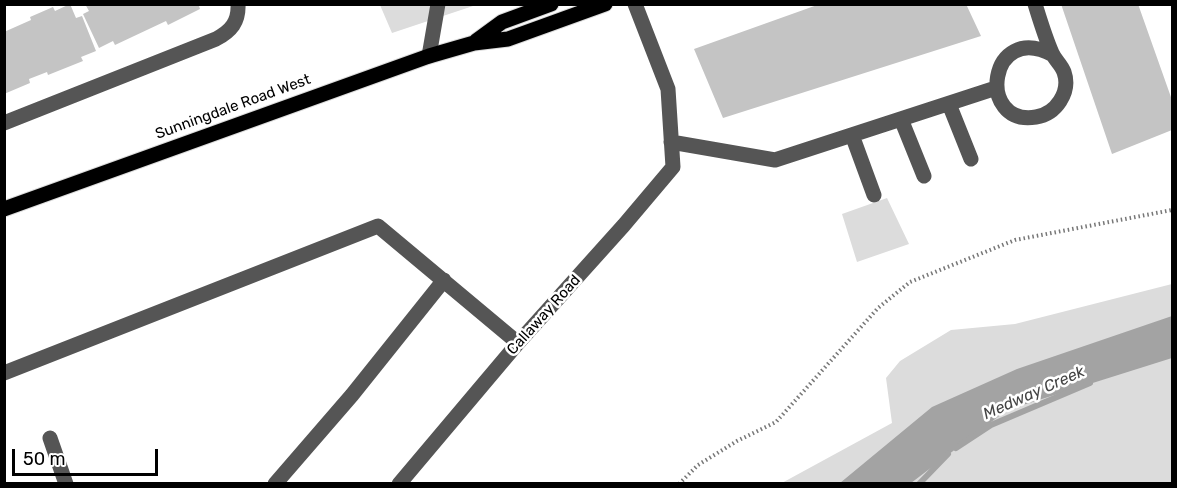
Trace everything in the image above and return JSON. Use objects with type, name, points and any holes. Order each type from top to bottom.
[{"type":"main road","name":"Sunningdale Road West","points":[[474,43],[502,22],[551,4]]},
{"type":"main road","name":"Sunningdale Road West","points":[[4,209],[429,56],[474,43],[508,39],[605,4]]},
{"type":"street","points":[[4,123],[228,33],[239,17],[238,4]]},
{"type":"street","points":[[429,56],[438,4]]},
{"type":"street","name":"Callaway Road","points":[[399,483],[518,343],[673,167],[668,88],[635,4]]},
{"type":"street","points":[[1035,4],[1053,56]]},
{"type":"street","points":[[1030,48],[1042,50],[1053,56],[1061,64],[1065,76],[1062,99],[1055,108],[1036,117],[1025,117],[1005,108],[996,88],[998,71],[1008,56],[1018,50],[1030,48]]},
{"type":"street","points":[[671,142],[774,160],[996,88]]},
{"type":"street","points":[[949,104],[970,159]]},
{"type":"street","points":[[901,119],[924,176]]},
{"type":"street","points":[[852,135],[874,195]]},
{"type":"street","points":[[4,373],[378,226],[518,343]]},
{"type":"street","points":[[275,483],[352,395],[444,280]]},
{"type":"street","points":[[50,438],[66,483]]},
{"type":"path","points":[[679,483],[698,465],[737,441],[776,422],[878,308],[910,282],[1015,240],[1173,210]]},
{"type":"shaded area","points":[[380,5],[476,5],[392,33]]},
{"type":"shaded area","points":[[887,198],[909,244],[857,262],[842,214]]},
{"type":"shaded area","points":[[1172,284],[1172,323],[867,483],[780,484],[892,423],[886,378],[900,361],[951,330],[1015,324]]},
{"type":"shaded area","points":[[1172,334],[1172,483],[881,484],[957,416]]},
{"type":"water","points":[[1172,316],[1172,358],[1007,410],[911,483],[840,483],[932,407],[1017,369]]},
{"type":"building","points":[[70,4],[76,18],[82,16],[96,51],[81,57],[83,61],[48,75],[47,72],[29,79],[30,83],[4,94],[4,32],[53,7],[55,11]]},
{"type":"building","points":[[85,4],[202,4],[199,6],[200,9],[168,25],[166,21],[115,45],[113,41],[99,48],[83,14],[89,11]]},
{"type":"building","points":[[820,4],[966,4],[981,36],[723,118],[694,49]]},
{"type":"building","points":[[1061,4],[1138,4],[1172,100],[1172,130],[1112,154]]},
{"type":"waterway","name":"Medway Creek","points":[[956,448],[991,425],[1090,383]]},
{"type":"waterway","name":"Medway Creek","points":[[919,484],[948,454]]}]
